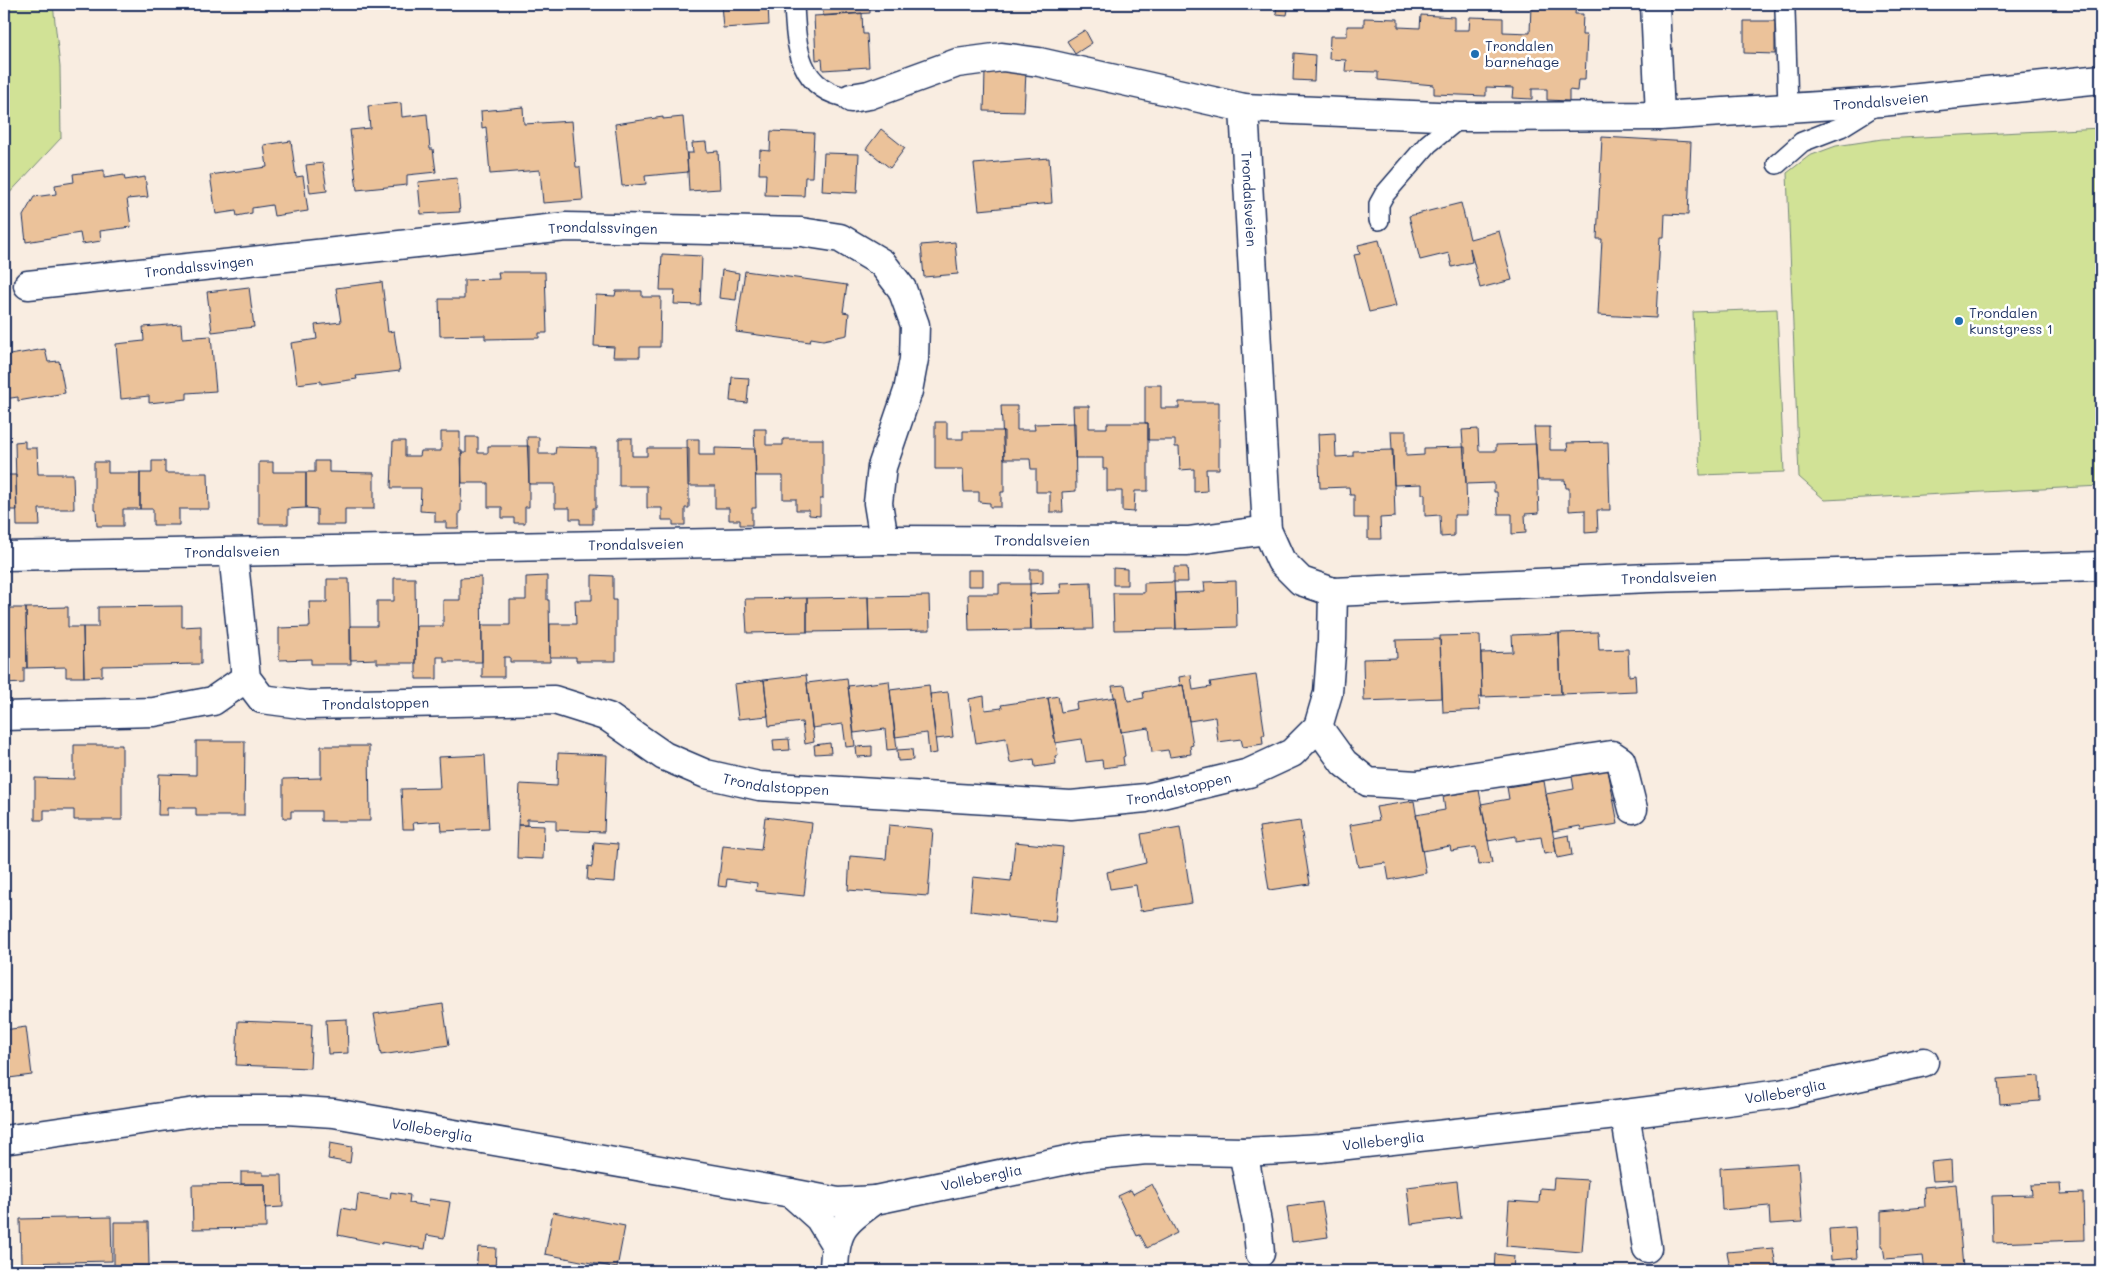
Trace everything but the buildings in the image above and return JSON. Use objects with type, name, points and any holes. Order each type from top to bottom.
[{"type":"street","points":[[1655,4],[1660,116]]},
{"type":"street","name":"Trondalsveien","points":[[851,98],[869,95],[957,63],[1002,57],[1038,62],[1244,108],[1461,118],[1660,116],[1881,102],[2101,79]]},
{"type":"street","name":"Trondalsveien","points":[[1244,108],[1267,530],[1281,561],[1301,581],[1333,592],[1650,578],[2101,566]]},
{"type":"street","name":"Trondalssvingen","points":[[28,285],[566,227],[801,232],[840,238],[882,263],[902,289],[915,325],[914,359],[908,391],[882,467],[878,503],[884,540]]},
{"type":"street","name":"Trondalsveien","points":[[4,556],[884,540],[1188,541],[1267,530]]},
{"type":"street","points":[[4,716],[154,712],[213,701],[246,678],[233,553]]},
{"type":"street","name":"Trondalstoppen","points":[[246,678],[262,699],[308,704],[554,700],[608,717],[664,756],[706,774],[758,786],[1071,805],[1146,798],[1249,773],[1292,753],[1318,727],[1328,693],[1333,592]]},
{"type":"street","points":[[1318,727],[1344,763],[1368,782],[1416,786],[1612,756],[1621,761],[1633,809]]},
{"type":"street","name":"Volleberglia","points":[[4,1140],[209,1110],[295,1110],[334,1114],[838,1202],[875,1200],[1086,1156],[1146,1150],[1243,1152],[1321,1148],[1521,1124],[1625,1114],[1780,1094],[1924,1062]]},
{"type":"street","points":[[1625,1114],[1647,1248]]},
{"type":"street","points":[[1243,1152],[1257,1222],[1260,1253]]},
{"type":"street","points":[[791,1193],[819,1218],[835,1244],[834,1271]]},
{"type":"street","name":"Volleberglia","points":[[835,1244],[848,1219],[875,1200]]},
{"type":"lane","points":[[794,4],[798,51],[804,68],[816,82],[829,92],[851,98]]},
{"type":"lane","points":[[1785,11],[1788,107]]},
{"type":"lane","points":[[1777,164],[1802,142],[1841,127],[1881,102]]},
{"type":"lane","points":[[1379,220],[1379,204],[1384,195],[1428,144],[1461,118]]},
{"type":"green space","points":[[4,4],[53,4],[60,67],[61,138],[4,199]]},
{"type":"green space","name":"Trondalen kunstgress 1","points":[[2101,128],[2101,486],[1825,500],[1799,477],[1787,173],[1809,156],[1836,146],[1882,139]]},
{"type":"green space","points":[[1777,309],[1784,472],[1700,475],[1693,312]]},
{"type":"place","name":"Trondalen barnehage","points":[[1475,54]]},
{"type":"place","name":"Trondalen kunstgress 1","points":[[1959,321]]}]
